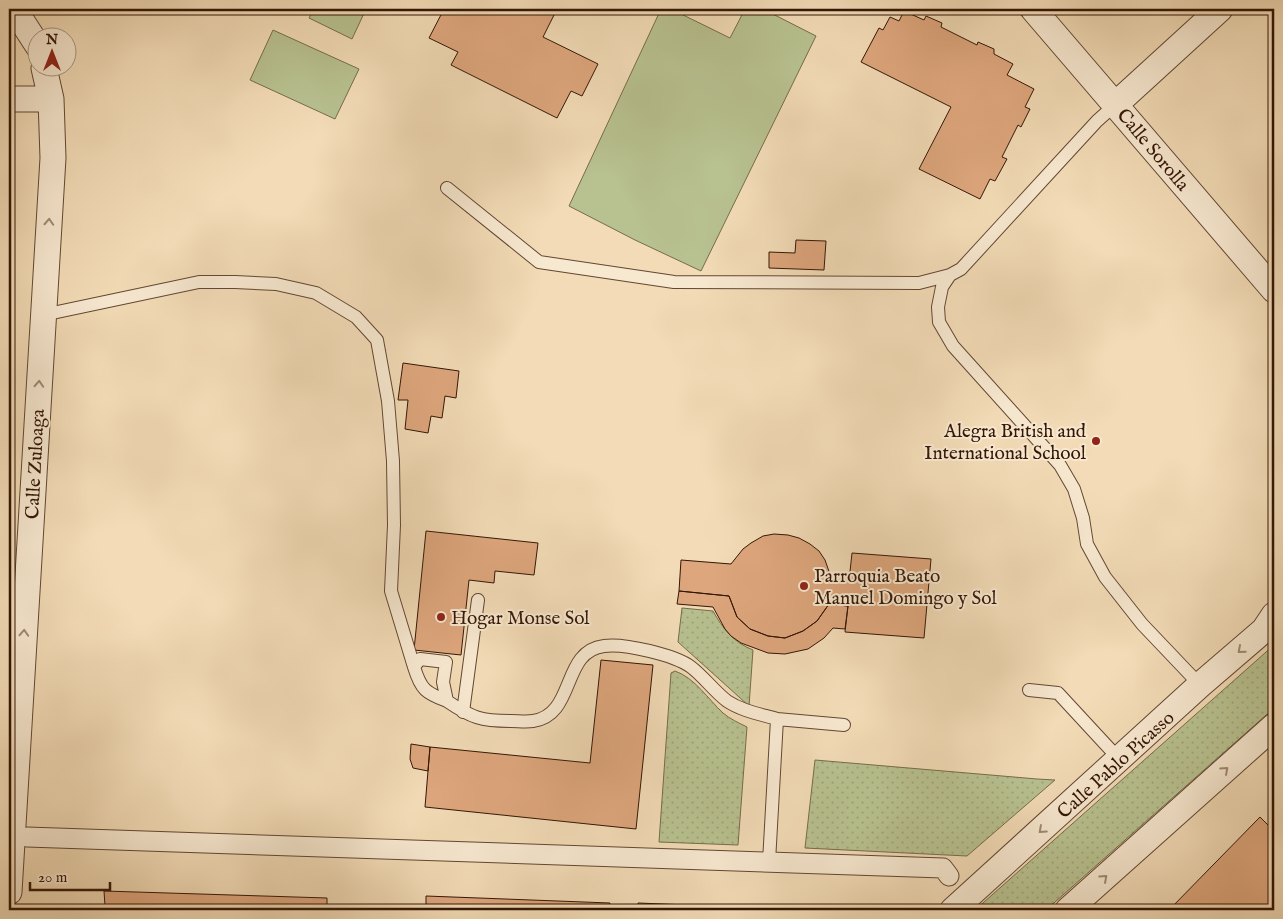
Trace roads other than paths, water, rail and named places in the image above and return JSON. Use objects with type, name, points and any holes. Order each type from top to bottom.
[{"type":"street","name":"Calle Sorolla","points":[[1033,9],[1274,290]]},
{"type":"street","points":[[1116,104],[1220,9]]},
{"type":"street","points":[[13,13],[28,33]]},
{"type":"street","name":"Calle Zuloaga","points":[[9,892],[53,158],[51,99],[46,78]]},
{"type":"street","points":[[9,99],[51,99]]},
{"type":"street","name":"Calle Pablo Picasso","points":[[953,910],[1120,760],[1200,685],[1264,630],[1274,616]]},
{"type":"street","points":[[1068,910],[1274,726]]},
{"type":"street","points":[[27,837],[943,868],[949,876]]},
{"type":"lane","points":[[447,188],[539,262],[674,282],[919,283],[950,275],[961,268],[1097,121],[1116,104]]},
{"type":"lane","points":[[950,275],[942,287],[938,307],[939,322],[953,346],[1060,465],[1074,489],[1083,518],[1087,544],[1106,577],[1142,624],[1200,685]]},
{"type":"lane","points":[[44,315],[199,282],[235,282],[276,284],[316,294],[356,317],[377,340],[388,401],[393,462],[394,525],[391,591],[418,680],[429,694],[448,701],[463,712],[480,720],[535,721],[553,712],[564,697],[569,679],[589,650],[605,646],[643,650],[674,658],[690,666],[727,700],[749,711],[777,719],[844,725]]},
{"type":"lane","points":[[463,712],[478,600]]},
{"type":"lane","points":[[414,667],[420,659],[446,662],[443,682],[448,701]]},
{"type":"lane","points":[[1028,690],[1058,693],[1120,760]]},
{"type":"lane","points":[[770,862],[777,719]]},
{"type":"place","name":"Alegra British and International School","points":[[1096,441]]},
{"type":"place","name":"Parroquia Beato Manuel Domingo y Sol","points":[[804,586]]},
{"type":"place","name":"Hogar Monse Sol","points":[[441,617]]}]
